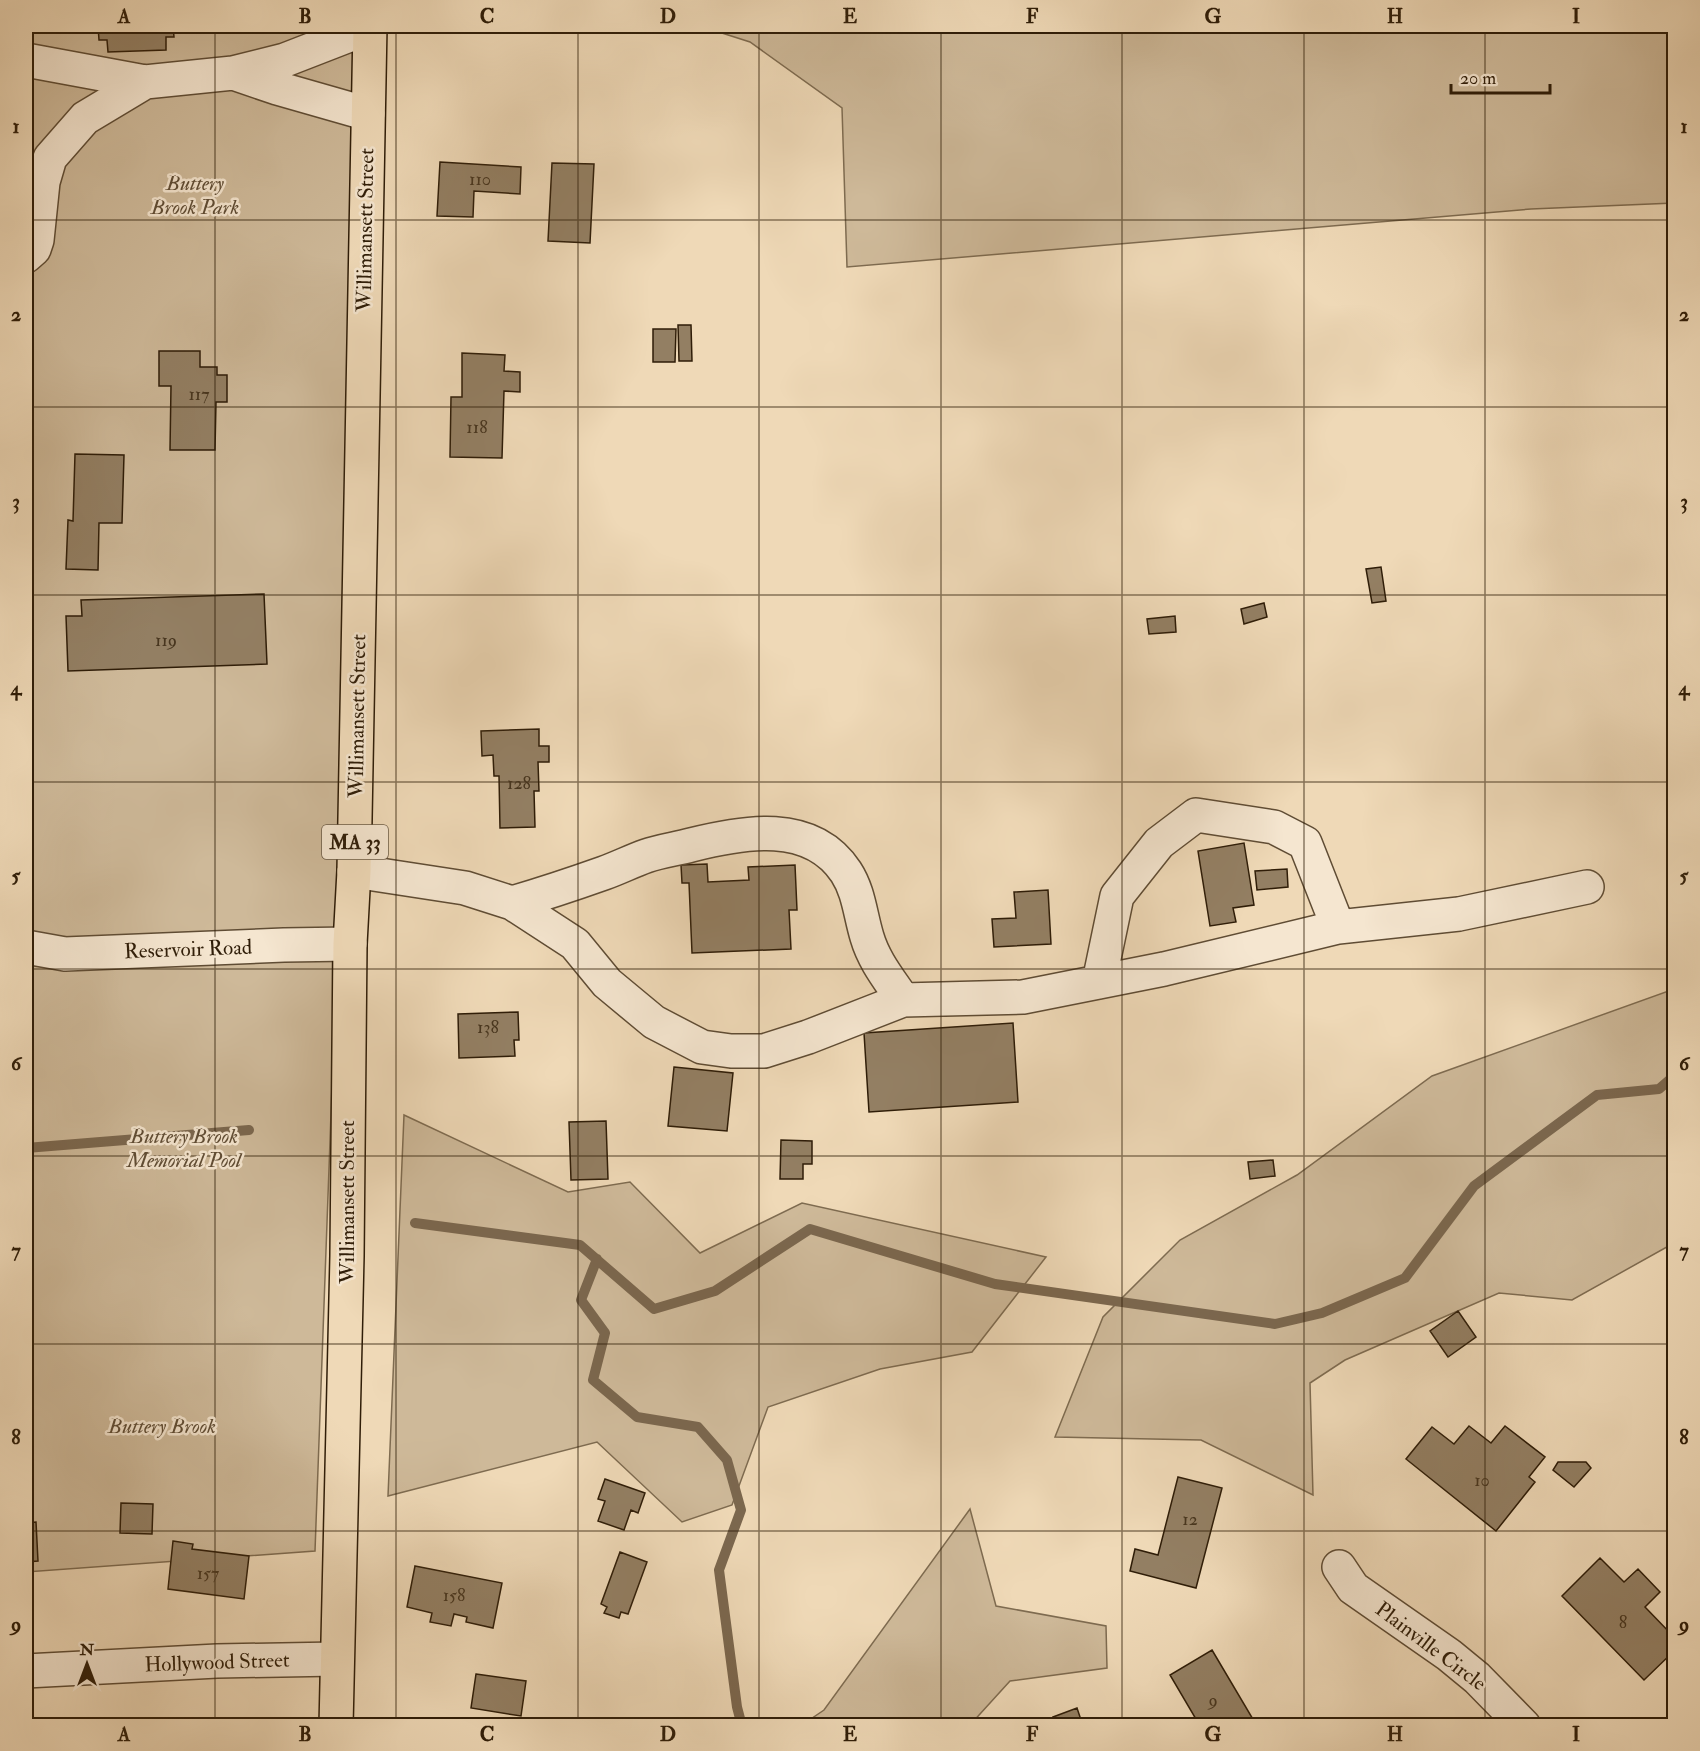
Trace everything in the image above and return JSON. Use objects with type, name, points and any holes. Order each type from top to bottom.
[{"type":"main road","name":"Willimansett Street","points":[[338,1659],[347,1268],[350,944],[354,871],[370,26]]},
{"type":"main road","name":"MA 33","points":[[336,1725],[338,1659]]},
{"type":"street","points":[[26,60],[145,82],[233,73],[285,60],[370,26]]},
{"type":"street","points":[[233,73],[368,114]]},
{"type":"street","points":[[26,256],[34,249],[37,240],[43,182],[50,158],[85,118],[145,82]]},
{"type":"street","points":[[1099,982],[1117,896],[1159,843],[1196,815],[1274,826],[1305,843],[1338,927]]},
{"type":"street","points":[[512,903],[579,882],[648,855],[726,836],[770,833],[801,838],[827,851],[845,871],[857,893],[867,937],[877,964],[903,1000]]},
{"type":"street","points":[[354,871],[465,888],[512,903],[575,944],[607,983],[654,1022],[702,1047],[731,1051],[764,1051],[808,1037],[903,1000],[1023,997],[1164,969],[1338,927],[1459,914],[1587,887]]},
{"type":"street","name":"Reservoir Road","points":[[26,947],[65,954],[350,944]]},
{"type":"street","name":"Plainville Circle","points":[[1339,1567],[1353,1588],[1449,1655],[1477,1678],[1524,1725]]},
{"type":"street","name":"Hollywood Street","points":[[26,1671],[217,1661],[338,1659]]},
{"type":"green space","name":"Buttery Brook Park","points":[[26,26],[363,26],[342,813],[315,1551],[26,1572]]},
{"type":"green space","points":[[700,26],[1674,26],[1674,203],[1531,209],[847,267],[842,108],[750,42]]},
{"type":"green space","points":[[1674,989],[1674,1243],[1572,1300],[1499,1293],[1345,1360],[1310,1383],[1313,1495],[1201,1440],[1055,1437],[1103,1317],[1180,1240],[1297,1175],[1432,1076]]},
{"type":"green space","points":[[404,1115],[568,1192],[630,1182],[700,1253],[802,1203],[1046,1257],[972,1352],[880,1369],[768,1407],[732,1505],[682,1522],[597,1442],[388,1496]]},
{"type":"green space","points":[[970,1509],[996,1606],[1106,1626],[1107,1668],[1010,1681],[970,1725],[802,1725],[824,1710]]},
{"type":"building","points":[[98,26],[173,26],[174,37],[166,37],[166,50],[108,52],[107,40],[99,40]]},
{"type":"building","points":[[440,162],[521,167],[520,194],[474,191],[473,217],[437,216]]},
{"type":"building","points":[[552,163],[594,164],[590,243],[548,241]]},
{"type":"building","points":[[678,325],[691,325],[692,361],[679,361]]},
{"type":"building","points":[[653,329],[676,329],[675,362],[653,362]]},
{"type":"building","points":[[159,351],[200,351],[200,367],[217,367],[217,375],[227,375],[227,402],[216,402],[215,450],[170,450],[171,386],[159,386]]},
{"type":"building","points":[[462,353],[505,355],[504,371],[520,372],[520,392],[504,391],[502,458],[450,457],[451,397],[462,397]]},
{"type":"building","points":[[75,454],[124,455],[122,523],[99,523],[98,570],[66,569],[68,520],[73,521]]},
{"type":"building","points":[[1381,567],[1386,601],[1372,603],[1366,569]]},
{"type":"building","points":[[264,594],[267,664],[68,671],[66,616],[82,616],[81,600]]},
{"type":"building","points":[[1264,603],[1267,617],[1244,624],[1241,609]]},
{"type":"building","points":[[1175,616],[1176,632],[1149,634],[1147,619]]},
{"type":"building","points":[[539,729],[539,746],[549,746],[549,762],[538,762],[539,791],[534,791],[535,827],[500,828],[499,776],[494,776],[493,755],[482,756],[481,731]]},
{"type":"building","points":[[1244,843],[1254,905],[1233,908],[1236,922],[1210,926],[1198,851]]},
{"type":"building","points":[[707,864],[708,882],[749,880],[748,867],[795,865],[797,910],[789,910],[791,949],[692,953],[689,883],[682,883],[681,865]]},
{"type":"building","points":[[1287,869],[1288,887],[1257,890],[1255,871]]},
{"type":"building","points":[[1048,890],[1051,944],[994,947],[992,919],[1016,918],[1014,892]]},
{"type":"building","points":[[518,1012],[519,1040],[514,1040],[515,1056],[459,1058],[458,1014]]},
{"type":"building","points":[[1013,1023],[1018,1102],[869,1112],[864,1033]]},
{"type":"building","points":[[674,1067],[733,1073],[727,1131],[668,1126]]},
{"type":"building","points":[[606,1121],[608,1179],[571,1180],[569,1122]]},
{"type":"building","points":[[781,1140],[812,1141],[812,1164],[803,1164],[803,1179],[780,1179]]},
{"type":"building","points":[[1273,1160],[1275,1176],[1250,1179],[1248,1162]]},
{"type":"building","points":[[1458,1311],[1476,1337],[1448,1357],[1430,1331]]},
{"type":"building","points":[[1469,1426],[1491,1443],[1505,1426],[1545,1457],[1529,1477],[1535,1482],[1496,1531],[1406,1459],[1432,1427],[1454,1444]]},
{"type":"building","points":[[1558,1462],[1586,1462],[1591,1468],[1574,1487],[1553,1470]]},
{"type":"building","points":[[1178,1477],[1222,1488],[1196,1588],[1130,1571],[1135,1549],[1158,1555]]},
{"type":"building","points":[[605,1479],[645,1493],[638,1513],[631,1510],[624,1530],[598,1521],[605,1501],[598,1499]]},
{"type":"building","points":[[121,1503],[153,1504],[152,1534],[120,1533]]},
{"type":"building","points":[[36,1522],[38,1561],[26,1562],[26,1523]]},
{"type":"building","points":[[173,1541],[193,1544],[192,1549],[249,1556],[244,1599],[168,1589]]},
{"type":"building","points":[[620,1552],[647,1562],[628,1614],[621,1612],[619,1618],[604,1613],[607,1607],[601,1604]]},
{"type":"building","points":[[1600,1558],[1624,1582],[1638,1569],[1660,1592],[1645,1607],[1674,1637],[1674,1651],[1644,1680],[1562,1596]]},
{"type":"building","points":[[415,1566],[502,1583],[493,1628],[466,1622],[467,1617],[454,1614],[451,1626],[430,1622],[432,1613],[407,1607]]},
{"type":"building","points":[[1212,1650],[1257,1726],[1200,1726],[1170,1675]]},
{"type":"building","points":[[476,1674],[526,1681],[521,1716],[471,1708]]},
{"type":"building","points":[[1077,1708],[1083,1726],[1057,1726],[1053,1717]]},
{"type":"waterway","points":[[415,1223],[580,1245],[654,1309],[715,1291],[810,1229],[995,1284],[1275,1324],[1322,1313],[1405,1278],[1474,1186],[1597,1095],[1659,1089],[1674,1076]]},
{"type":"waterway","points":[[26,1148],[249,1130]]},
{"type":"waterway","points":[[597,1259],[581,1300],[605,1333],[593,1380],[637,1417],[698,1427],[727,1460],[741,1510],[719,1570],[737,1707],[742,1726]]},
{"type":"park label","name":"Buttery Brook Memorial Pool","points":[[184,1148]]},
{"type":"park label","name":"Buttery Brook","points":[[162,1426]]}]
